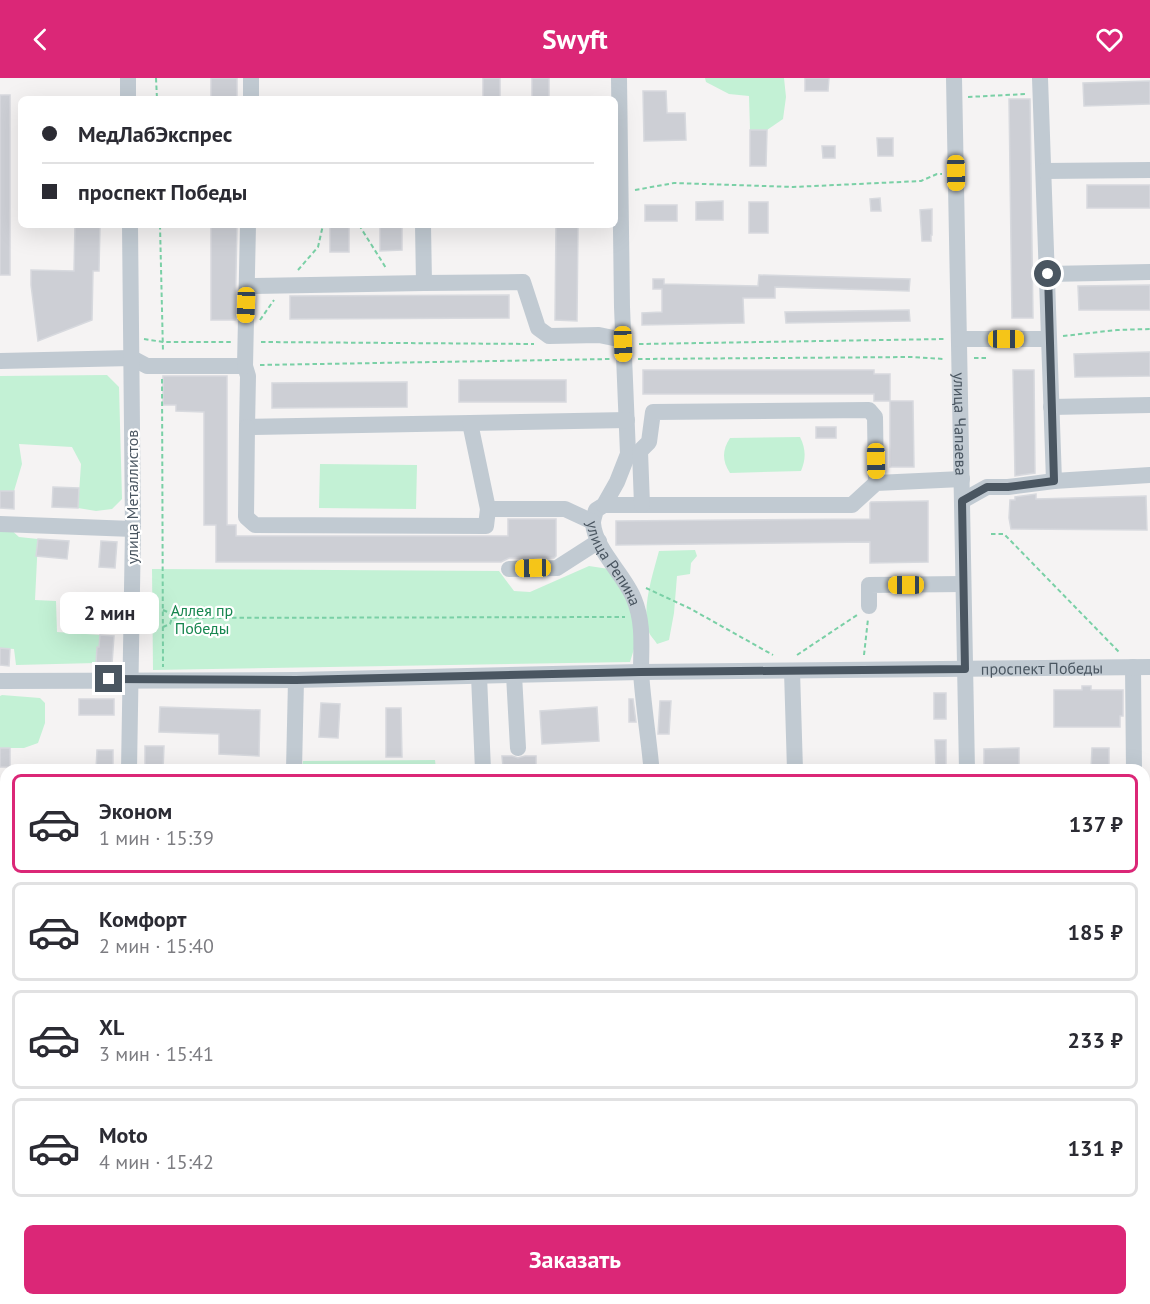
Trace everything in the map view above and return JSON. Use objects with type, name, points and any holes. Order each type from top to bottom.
[{"type":"street","points":[[128,78],[129,96]]},
{"type":"street","points":[[251,78],[251,96]]},
{"type":"street","name":"улица Репина","points":[[619,78],[623,339],[628,454],[617,482],[604,505],[596,510],[593,522],[596,535],[608,560],[621,576],[634,599],[639,617],[642,638],[641,672],[651,764]]},
{"type":"street","name":"улица Чапаева","points":[[954,78],[967,764]]},
{"type":"street","points":[[1041,86],[1054,481]]},
{"type":"street","points":[[1044,171],[1150,170]]},
{"type":"street","name":"улица Металлистов","points":[[129,764],[133,529],[130,228]]},
{"type":"street","points":[[248,228],[245,366],[248,376],[246,517],[255,525],[486,526],[488,509],[470,423]]},
{"type":"street","points":[[423,228],[424,282]]},
{"type":"street","points":[[1048,274],[1150,272]]},
{"type":"street","points":[[247,286],[524,282],[538,328],[549,336],[599,335],[623,339]]},
{"type":"street","points":[[959,339],[1049,339]]},
{"type":"street","points":[[0,361],[132,358],[147,366],[245,366]]},
{"type":"street","points":[[1051,407],[1150,405]]},
{"type":"street","points":[[642,505],[640,451],[650,442],[653,412],[869,410],[875,417],[876,483]]},
{"type":"street","points":[[246,427],[627,420]]},
{"type":"street","points":[[962,501],[987,487],[1150,475]]},
{"type":"street","points":[[604,505],[852,505],[876,483],[962,479]]},
{"type":"street","points":[[488,509],[565,509],[593,522]]},
{"type":"street","points":[[0,524],[133,529]]},
{"type":"street","points":[[509,569],[557,568],[599,541]]},
{"type":"street","points":[[869,606],[869,585],[963,584]]},
{"type":"street","points":[[1134,764],[1135,663]]},
{"type":"street","name":"проспект Победы","points":[[0,681],[296,680],[641,672],[793,664],[965,669],[1135,663]]},
{"type":"street","points":[[793,664],[795,764]]},
{"type":"street","points":[[514,675],[518,748]]},
{"type":"street","points":[[479,676],[483,764]]},
{"type":"street","points":[[294,764],[296,680]]},
{"type":"path","points":[[156,78],[157,96]]},
{"type":"path","points":[[955,98],[1041,86]]},
{"type":"path","points":[[620,192],[674,183],[793,187],[921,181],[937,174],[956,173]]},
{"type":"path","points":[[160,228],[163,342],[164,679]]},
{"type":"path","points":[[361,228],[395,283]]},
{"type":"path","points":[[1049,339],[1074,334],[1150,329]]},
{"type":"path","points":[[992,534],[1004,534],[1135,663]]},
{"type":"path","points":[[621,576],[691,609],[776,657]]},
{"type":"path","points":[[864,655],[869,606]]},
{"type":"path","points":[[793,664],[869,606]]},
{"type":"path","points":[[163,610],[167,611],[172,618]]},
{"type":"path","points":[[172,618],[639,617]]},
{"type":"path","points":[[163,627],[170,624],[172,618]]},
{"type":"green space","points":[[705,78],[784,78],[786,97],[783,119],[767,130],[750,130],[749,96],[729,94],[706,82]]},
{"type":"green space","points":[[107,375],[119,387],[122,499],[112,509],[96,511],[78,508],[81,464],[72,447],[19,444],[22,464],[14,491],[0,491],[0,376]]},
{"type":"green space","points":[[800,437],[805,454],[801,471],[730,473],[726,464],[724,451],[730,438]]},
{"type":"green space","points":[[320,464],[417,465],[416,509],[319,508]]},
{"type":"green space","points":[[0,528],[9,528],[19,537],[38,539],[35,600],[56,601],[57,632],[100,635],[96,663],[16,665],[14,649],[0,648]]},
{"type":"green space","points":[[695,550],[697,556],[691,563],[690,574],[677,576],[669,640],[657,644],[650,635],[646,612],[659,551]]},
{"type":"green space","name":"Аллея пр Победы","points":[[589,566],[609,569],[628,597],[637,639],[630,662],[153,670],[152,569],[499,571],[514,591],[530,592]]},
{"type":"green space","points":[[0,696],[40,698],[45,703],[45,723],[38,743],[24,748],[0,748]]},
{"type":"green space","points":[[435,760],[435,764],[303,764],[303,761]]},
{"type":"building","points":[[211,78],[237,78],[237,96],[211,96]]},
{"type":"building","points":[[483,78],[500,78],[500,96],[483,96]]},
{"type":"building","points":[[532,78],[549,78],[549,96],[532,96]]},
{"type":"building","points":[[805,78],[829,78],[828,91],[805,91]]},
{"type":"building","points":[[1150,81],[1150,104],[1084,106],[1083,83]]},
{"type":"building","points":[[643,91],[666,91],[667,113],[685,113],[686,140],[644,141]]},
{"type":"building","points":[[0,95],[10,95],[10,275],[0,275]]},
{"type":"building","points":[[1009,99],[1030,99],[1033,318],[1012,318]]},
{"type":"building","points":[[750,130],[767,130],[766,166],[750,166]]},
{"type":"building","points":[[877,138],[893,138],[893,156],[878,156]]},
{"type":"building","points":[[822,146],[835,146],[835,158],[823,158]]},
{"type":"building","points":[[1087,185],[1150,185],[1150,208],[1087,208]]},
{"type":"building","points":[[880,198],[881,211],[871,211],[870,199]]},
{"type":"building","points":[[723,201],[723,220],[696,220],[696,202]]},
{"type":"building","points":[[749,202],[768,202],[768,233],[749,233]]},
{"type":"building","points":[[645,205],[677,205],[677,221],[645,221]]},
{"type":"building","points":[[932,209],[931,241],[922,241],[920,210]]},
{"type":"building","points":[[75,228],[100,228],[99,271],[93,271],[92,320],[38,341],[31,270],[74,271]]},
{"type":"building","points":[[211,228],[237,228],[235,320],[211,320]]},
{"type":"building","points":[[330,228],[349,228],[349,252],[330,252]]},
{"type":"building","points":[[380,228],[402,228],[402,250],[380,251]]},
{"type":"building","points":[[556,228],[578,228],[577,321],[555,320]]},
{"type":"building","points":[[759,275],[910,279],[909,291],[775,287],[775,298],[743,298],[744,323],[642,325],[642,313],[662,312],[662,289],[653,289],[653,279],[664,279],[664,284],[758,286]]},
{"type":"building","points":[[1150,285],[1150,310],[1079,310],[1078,286]]},
{"type":"building","points":[[509,295],[509,318],[290,319],[290,296]]},
{"type":"building","points":[[909,310],[910,321],[786,323],[785,312]]},
{"type":"building","points":[[1150,352],[1150,376],[1075,377],[1074,354]]},
{"type":"building","points":[[643,370],[874,370],[874,374],[890,374],[890,401],[874,401],[874,394],[643,394]]},
{"type":"building","points":[[1013,370],[1034,370],[1035,473],[1015,476]]},
{"type":"building","points":[[163,376],[227,376],[227,525],[236,525],[236,536],[508,536],[508,519],[556,519],[556,556],[554,558],[509,558],[501,562],[216,562],[216,525],[204,525],[204,412],[176,411],[176,405],[163,405]]},
{"type":"building","points":[[459,380],[566,380],[566,402],[459,402]]},
{"type":"building","points":[[407,382],[407,407],[272,408],[272,383]]},
{"type":"building","points":[[890,401],[913,401],[914,467],[890,467]]},
{"type":"building","points":[[816,427],[836,427],[836,438],[816,438]]},
{"type":"building","points":[[53,487],[79,488],[78,508],[52,507]]},
{"type":"building","points":[[0,491],[14,491],[14,509],[0,508]]},
{"type":"building","points":[[1036,494],[1036,499],[1146,496],[1147,530],[1011,529],[1010,500]]},
{"type":"building","points":[[928,501],[928,562],[870,563],[870,542],[616,545],[616,521],[870,519],[871,502]]},
{"type":"building","points":[[38,539],[69,541],[67,559],[36,556]]},
{"type":"building","points":[[101,541],[117,542],[115,568],[99,567]]},
{"type":"building","points":[[100,635],[114,636],[112,664],[96,663]]},
{"type":"building","points":[[0,648],[10,649],[9,666],[0,665]]},
{"type":"building","points":[[1082,686],[1091,686],[1091,690],[1123,690],[1123,716],[1120,716],[1120,727],[1054,727],[1054,690],[1082,690]]},
{"type":"building","points":[[934,693],[946,693],[946,719],[934,719]]},
{"type":"building","points":[[79,699],[114,699],[114,715],[79,715]]},
{"type":"building","points":[[629,699],[633,699],[636,722],[629,722]]},
{"type":"building","points":[[660,701],[671,701],[669,734],[658,734]]},
{"type":"building","points":[[321,703],[340,704],[338,738],[319,737]]},
{"type":"building","points":[[160,707],[260,710],[259,756],[219,754],[219,734],[159,732]]},
{"type":"building","points":[[597,707],[599,741],[542,744],[540,711]]},
{"type":"building","points":[[386,708],[401,708],[402,757],[386,757]]},
{"type":"building","points":[[935,740],[946,740],[946,764],[936,764]]},
{"type":"building","points":[[145,746],[164,746],[163,764],[145,764]]},
{"type":"building","points":[[0,748],[10,748],[10,764],[0,764]]},
{"type":"building","points":[[1019,748],[1019,764],[984,764],[984,749]]},
{"type":"building","points":[[1092,748],[1109,748],[1109,764],[1091,764]]},
{"type":"building","points":[[97,750],[113,750],[113,764],[96,764]]},
{"type":"building","points":[[502,756],[518,758],[536,756],[536,764],[503,764]]},
{"type":"route","points":[[109,679],[296,680],[641,672],[965,669],[962,501],[987,487],[1008,487],[1054,481],[1048,274]]}]
